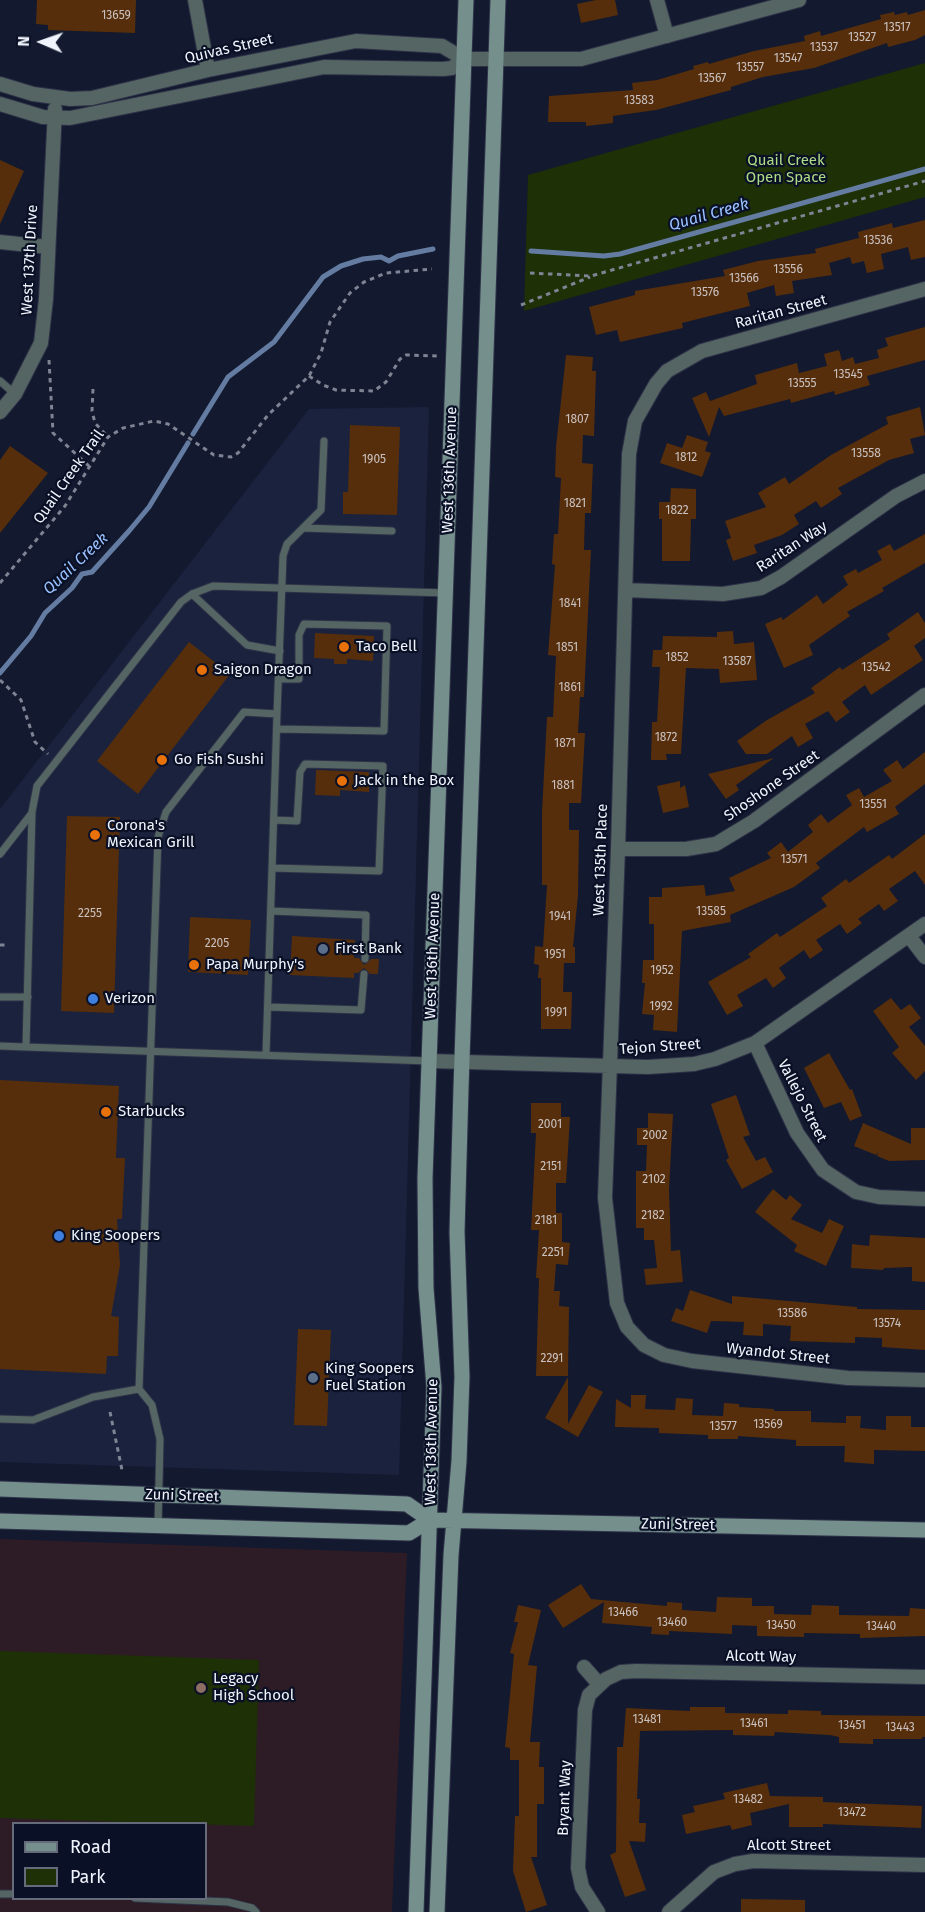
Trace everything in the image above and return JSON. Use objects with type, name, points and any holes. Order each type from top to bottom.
[{"type":"main road","name":"West 136th Avenue","points":[[416,1912],[434,1387],[424,1236],[466,0]]},
{"type":"main road","name":"West 136th Avenue","points":[[437,1912],[462,1377],[457,1232],[498,0]]},
{"type":"main road","name":"Zuni Street","points":[[0,1489],[407,1504],[430,1520]]},
{"type":"main road","name":"Zuni Street","points":[[0,1521],[409,1533],[430,1520],[925,1530]]},
{"type":"street","points":[[195,0],[208,70]]},
{"type":"street","points":[[657,0],[667,36]]},
{"type":"street","name":"Quivas Street","points":[[0,84],[56,98],[92,98],[208,70],[356,41],[442,46],[464,59],[581,59],[799,0]]},
{"type":"street","name":"Quivas Street","points":[[0,104],[21,112],[54,117],[106,112],[324,67],[443,69],[452,68],[464,59]]},
{"type":"street","name":"West 137th Drive","points":[[0,412],[15,394],[41,343],[56,98]]},
{"type":"street","points":[[0,242],[48,247]]},
{"type":"street","name":"Raritan Street","points":[[656,384],[678,363],[702,351],[925,289]]},
{"type":"street","name":"West 135th Place","points":[[634,1337],[617,1303],[604,1198],[632,435],[635,421],[656,384]]},
{"type":"street","name":"Raritan Way","points":[[626,590],[723,594],[761,588],[781,577],[896,496],[925,481]]},
{"type":"street","name":"Shoshone Street","points":[[618,849],[686,849],[716,844],[754,821],[925,695]]},
{"type":"street","name":"Tejon Street","points":[[429,1061],[610,1067],[694,1064],[731,1054],[755,1043],[925,924]]},
{"type":"street","points":[[909,936],[925,957]]},
{"type":"street","name":"Vallejo Street","points":[[755,1043],[797,1133],[823,1170],[856,1192],[879,1197],[925,1199]]},
{"type":"street","name":"Wyandot Street","points":[[634,1337],[644,1346],[664,1355],[692,1361],[837,1377],[925,1380]]},
{"type":"street","points":[[584,1667],[599,1684]]},
{"type":"street","name":"Alcott Way","points":[[599,1684],[621,1672],[636,1671],[925,1677]]},
{"type":"street","name":"Bryant Way","points":[[598,1912],[582,1887],[578,1868],[586,1701],[599,1684]]},
{"type":"street","name":"Alcott Street","points":[[669,1912],[714,1872],[735,1864],[753,1861],[925,1865]]},
{"type":"lane","points":[[0,381],[15,394]]},
{"type":"lane","points":[[266,1054],[281,568],[287,544],[321,510],[324,441]]},
{"type":"lane","points":[[303,528],[392,531]]},
{"type":"lane","points":[[26,1047],[32,812],[37,786],[181,602],[192,594],[213,586],[446,593]]},
{"type":"lane","points":[[192,594],[247,645],[280,651]]},
{"type":"lane","points":[[277,729],[384,732],[387,626],[304,624],[299,635],[299,680],[279,679]]},
{"type":"lane","points":[[158,1526],[160,1439],[152,1405],[140,1389],[158,837],[166,812],[244,712],[277,714]]},
{"type":"lane","points":[[273,868],[380,871],[383,766],[305,764],[300,772],[297,821],[274,820]]},
{"type":"lane","points":[[0,854],[32,812]]},
{"type":"lane","points":[[271,911],[366,915],[365,958]]},
{"type":"lane","points":[[268,1007],[361,1010],[364,974]]},
{"type":"lane","points":[[0,997],[28,998]]},
{"type":"lane","points":[[0,1046],[429,1061]]},
{"type":"lane","points":[[0,1419],[33,1420],[93,1397],[140,1389]]},
{"type":"lane","points":[[166,1900],[228,1902],[252,1908],[256,1912]]},
{"type":"path","points":[[522,305],[591,276],[925,181]]},
{"type":"path","name":"Quail Creek Trail","points":[[0,583],[40,538],[90,467],[108,437],[123,428],[154,421],[168,424],[214,455],[231,457],[238,453],[268,414],[309,376],[321,353],[330,322],[350,293],[364,282],[386,273],[408,269],[432,269]]},
{"type":"path","points":[[530,273],[591,276]]},
{"type":"path","points":[[41,343],[46,349],[51,364],[53,434],[90,467]]},
{"type":"path","points":[[309,376],[336,390],[374,391],[386,382],[400,359],[406,355],[437,356]]},
{"type":"path","points":[[93,389],[95,423],[108,437]]},
{"type":"path","points":[[0,680],[14,691],[26,709],[35,742],[57,761]]},
{"type":"path","points":[[0,945],[7,945]]},
{"type":"path","points":[[110,1412],[122,1470]]},
{"type":"shaded area","points":[[429,407],[399,1475],[0,1462],[0,809],[309,409]]},
{"type":"shaded area","name":"Legacy High School","points":[[0,1539],[407,1553],[392,1912],[0,1912]]},
{"type":"green space","name":"Quail Creek Open Space","points":[[925,63],[925,197],[524,311],[528,175]]},
{"type":"green space","points":[[0,1651],[259,1660],[254,1826],[207,1825],[207,1822],[0,1818]]},
{"type":"building","points":[[37,0],[136,0],[135,33],[48,30],[48,25],[36,24]]},
{"type":"building","points":[[596,0],[615,0],[618,15],[581,23],[577,4]]},
{"type":"building","points":[[925,10],[925,35],[915,40],[888,47],[887,43],[814,68],[763,77],[731,87],[731,90],[656,110],[613,116],[613,123],[586,126],[586,122],[548,122],[549,96],[633,90],[632,83],[657,80],[694,69],[693,66],[708,62],[709,64],[754,51],[805,41],[804,36],[820,31],[821,36],[881,19],[880,15],[907,12],[908,15]]},
{"type":"building","points":[[0,160],[24,171],[0,224]]},
{"type":"building","points":[[925,220],[925,257],[911,260],[908,247],[881,254],[884,269],[867,273],[864,261],[852,264],[850,257],[829,263],[832,275],[792,281],[794,293],[776,296],[774,285],[747,293],[750,306],[682,323],[683,328],[620,342],[617,330],[596,335],[589,307],[635,295],[635,291],[725,276],[723,270],[758,261],[816,253],[815,249],[859,238],[858,232],[892,223],[893,228]]},
{"type":"building","points":[[925,327],[925,360],[867,376],[870,385],[835,395],[834,391],[791,403],[790,399],[724,416],[719,407],[709,437],[692,398],[706,392],[710,401],[757,384],[755,375],[797,363],[799,373],[827,366],[824,354],[839,350],[842,361],[853,357],[855,364],[879,358],[877,350],[888,346],[885,338]]},
{"type":"building","points":[[566,355],[593,357],[592,371],[596,371],[594,436],[583,435],[582,463],[593,464],[591,513],[585,513],[584,550],[591,550],[584,697],[580,697],[578,733],[585,733],[581,803],[569,803],[569,830],[579,830],[578,895],[573,947],[575,947],[575,963],[564,963],[563,992],[572,992],[571,1029],[541,1029],[541,978],[538,978],[539,965],[534,964],[535,946],[543,947],[547,885],[542,885],[542,812],[547,717],[553,717],[556,656],[548,655],[555,565],[552,564],[554,534],[558,534],[561,478],[555,477],[556,447]]},
{"type":"building","points":[[920,407],[925,435],[910,439],[914,453],[889,460],[838,488],[842,494],[821,508],[816,501],[794,515],[799,524],[782,535],[754,545],[757,553],[733,561],[726,540],[731,538],[725,521],[766,507],[758,493],[785,477],[789,484],[831,455],[888,424],[886,417]]},
{"type":"building","points":[[350,425],[400,427],[397,515],[343,514],[343,492],[348,492]]},
{"type":"building","points":[[687,435],[708,442],[705,451],[711,453],[702,477],[660,463],[667,443],[682,448]]},
{"type":"building","points":[[10,446],[48,473],[0,533],[0,460]]},
{"type":"building","points":[[671,488],[696,489],[696,519],[691,519],[690,561],[662,561],[662,519],[659,519],[659,502],[670,502]]},
{"type":"building","points":[[925,534],[925,563],[882,588],[884,591],[847,612],[850,616],[809,645],[813,655],[784,668],[765,624],[781,617],[783,620],[817,595],[823,604],[848,585],[843,576],[856,569],[858,573],[882,560],[877,551],[890,544],[894,551]]},
{"type":"building","points":[[918,612],[925,623],[925,638],[914,646],[923,660],[871,695],[865,685],[842,702],[850,712],[836,722],[828,711],[805,724],[813,738],[798,747],[792,736],[767,754],[746,754],[737,741],[767,720],[815,693],[811,688],[840,667],[842,670],[890,639],[887,634]]},
{"type":"building","points":[[733,631],[734,644],[754,642],[757,680],[720,683],[719,669],[686,668],[681,754],[666,754],[667,760],[651,760],[652,722],[657,722],[660,667],[652,667],[653,650],[662,650],[663,636],[717,637],[717,632]]},
{"type":"building","name":"Taco Bell","points":[[315,633],[374,636],[373,661],[347,659],[347,664],[334,664],[334,659],[314,658]]},
{"type":"building","points":[[189,642],[230,674],[138,794],[97,761]]},
{"type":"building","points":[[925,752],[925,784],[895,807],[899,814],[867,832],[864,827],[816,863],[820,868],[794,887],[730,915],[731,922],[682,931],[677,1032],[653,1030],[654,1015],[642,1014],[645,983],[642,983],[643,960],[654,960],[654,924],[649,924],[649,897],[662,897],[662,888],[704,885],[706,896],[735,891],[729,878],[771,858],[767,853],[781,842],[788,852],[813,832],[808,825],[821,814],[828,823],[852,805],[846,795],[859,788],[864,797],[892,781],[883,770],[897,760],[903,769]]},
{"type":"building","points":[[774,758],[736,785],[739,790],[726,799],[708,774]]},
{"type":"building","name":"Jack in the Box","points":[[316,770],[369,772],[369,792],[340,790],[340,796],[315,795]]},
{"type":"building","points":[[680,781],[680,788],[685,785],[689,807],[663,813],[657,786]]},
{"type":"building","points":[[67,816],[120,817],[114,1013],[61,1011]]},
{"type":"building","points":[[925,834],[925,885],[915,871],[889,889],[898,901],[884,911],[879,904],[858,919],[862,923],[847,934],[840,924],[816,940],[823,950],[810,959],[804,950],[779,968],[786,978],[773,988],[766,978],[737,995],[743,1006],[727,1015],[708,982],[751,957],[748,954],[777,933],[780,937],[827,906],[821,898],[846,879],[849,883],[889,855],[892,859]]},
{"type":"building","points":[[190,917],[251,920],[248,975],[188,972]]},
{"type":"building","name":"First Bank","points":[[292,936],[355,940],[354,958],[359,958],[364,965],[371,959],[379,959],[378,974],[370,974],[364,968],[354,973],[354,978],[290,975]]},
{"type":"building","points":[[891,998],[901,1010],[910,1004],[921,1018],[909,1027],[925,1046],[925,1071],[916,1080],[892,1053],[899,1047],[873,1011]]},
{"type":"building","points":[[829,1053],[850,1090],[852,1089],[862,1116],[850,1121],[841,1102],[824,1108],[804,1068]]},
{"type":"building","name":"King Soopers","points":[[0,1080],[119,1086],[116,1158],[125,1158],[122,1219],[117,1219],[120,1265],[111,1316],[119,1317],[118,1356],[107,1356],[106,1374],[0,1369]]},
{"type":"building","points":[[736,1095],[750,1135],[743,1137],[756,1161],[765,1157],[773,1172],[742,1189],[726,1160],[729,1158],[711,1104]]},
{"type":"building","points":[[531,1103],[561,1103],[561,1117],[570,1117],[566,1183],[556,1183],[556,1213],[562,1213],[562,1242],[570,1243],[568,1265],[556,1264],[554,1291],[560,1291],[559,1306],[569,1307],[568,1376],[536,1376],[539,1278],[536,1278],[539,1230],[531,1230],[536,1133],[531,1133]]},
{"type":"building","points":[[648,1113],[673,1114],[669,1190],[671,1251],[680,1250],[683,1282],[646,1285],[644,1269],[657,1268],[654,1240],[644,1240],[644,1228],[636,1228],[636,1171],[646,1171],[647,1145],[637,1145],[637,1128],[648,1128]]},
{"type":"building","points":[[863,1123],[911,1144],[911,1128],[925,1128],[925,1160],[889,1161],[877,1156],[878,1152],[876,1155],[854,1146]]},
{"type":"building","points":[[773,1189],[786,1200],[790,1195],[802,1205],[791,1219],[822,1233],[829,1219],[844,1226],[826,1266],[794,1251],[797,1245],[755,1212]]},
{"type":"building","points":[[870,1235],[925,1238],[925,1282],[912,1281],[912,1267],[884,1268],[883,1270],[851,1268],[852,1244],[869,1246]]},
{"type":"building","points":[[690,1290],[732,1304],[732,1296],[857,1307],[857,1309],[925,1310],[925,1350],[882,1347],[882,1338],[855,1337],[855,1343],[790,1341],[791,1326],[763,1324],[763,1336],[743,1335],[744,1322],[711,1321],[707,1333],[671,1321],[676,1308],[683,1311]]},
{"type":"building","name":"King Soopers Fuel Station","points":[[298,1329],[331,1330],[327,1426],[294,1425]]},
{"type":"building","points":[[568,1377],[568,1424],[589,1385],[603,1392],[578,1437],[545,1418]]},
{"type":"building","points":[[631,1395],[646,1395],[645,1409],[675,1410],[676,1398],[693,1399],[692,1415],[723,1416],[724,1403],[739,1404],[739,1407],[774,1409],[774,1411],[811,1411],[811,1422],[846,1423],[846,1416],[861,1416],[860,1428],[886,1430],[886,1416],[911,1416],[911,1427],[925,1427],[925,1451],[874,1450],[874,1464],[844,1462],[845,1446],[796,1446],[796,1440],[738,1436],[738,1439],[708,1439],[708,1435],[659,1433],[659,1428],[615,1427],[616,1399],[631,1408]]},
{"type":"building","points":[[581,1584],[591,1599],[667,1606],[667,1602],[682,1603],[682,1610],[716,1612],[717,1597],[752,1598],[752,1606],[774,1606],[774,1614],[811,1615],[812,1605],[839,1606],[839,1615],[909,1616],[910,1608],[925,1609],[925,1636],[860,1638],[860,1634],[804,1633],[804,1637],[757,1636],[757,1626],[732,1625],[732,1634],[669,1631],[669,1635],[651,1634],[652,1627],[602,1623],[604,1602],[563,1628],[548,1605]]},
{"type":"building","points":[[518,1605],[541,1610],[528,1665],[537,1666],[530,1742],[540,1742],[539,1767],[544,1767],[544,1804],[537,1804],[537,1857],[531,1857],[547,1905],[526,1912],[513,1871],[515,1816],[519,1816],[519,1760],[510,1760],[510,1748],[505,1747],[514,1654],[510,1653],[518,1622],[514,1622]]},
{"type":"building","points":[[690,1707],[725,1707],[725,1713],[788,1714],[788,1710],[821,1711],[821,1715],[925,1716],[925,1737],[922,1739],[873,1739],[873,1744],[839,1743],[839,1737],[830,1735],[775,1732],[774,1736],[733,1735],[733,1730],[640,1731],[637,1799],[640,1799],[639,1823],[646,1823],[645,1842],[629,1841],[646,1890],[625,1897],[610,1855],[616,1852],[617,1747],[623,1747],[626,1708],[690,1711]]},
{"type":"building","points":[[767,1783],[770,1796],[823,1797],[823,1802],[922,1806],[921,1828],[823,1824],[823,1827],[789,1827],[789,1804],[750,1813],[752,1825],[732,1830],[730,1825],[686,1834],[682,1815],[695,1812],[693,1806],[725,1799],[723,1793]]},
{"type":"building","points":[[741,1899],[805,1900],[805,1912],[741,1912]]},
{"type":"waterway","name":"Quail Creek","points":[[531,251],[604,256],[620,254],[925,169]]},
{"type":"waterway","name":"Quail Creek","points":[[193,434],[228,377],[274,342],[323,277],[341,266],[363,259],[381,257],[389,261],[398,256],[433,249]]},
{"type":"waterway","name":"Quail Creek","points":[[0,673],[31,636],[45,613],[72,588],[82,574],[92,572],[149,507],[188,443]]},
{"type":"place","name":"Taco Bell","points":[[344,647]]},
{"type":"place","name":"Saigon Dragon","points":[[202,670]]},
{"type":"place","name":"Go Fish Sushi","points":[[162,760]]},
{"type":"place","name":"Jack in the Box","points":[[342,781]]},
{"type":"place","name":"Corona's Mexican Grill","points":[[95,835]]},
{"type":"place","name":"First Bank","points":[[323,949]]},
{"type":"place","name":"Papa Murphy's","points":[[194,965]]},
{"type":"place","name":"Verizon","points":[[93,999]]},
{"type":"place","name":"Starbucks","points":[[106,1112]]},
{"type":"place","name":"King Soopers","points":[[59,1236]]},
{"type":"place","name":"King Soopers Fuel Station","points":[[313,1378]]},
{"type":"place","name":"Legacy High School","points":[[201,1688]]}]
